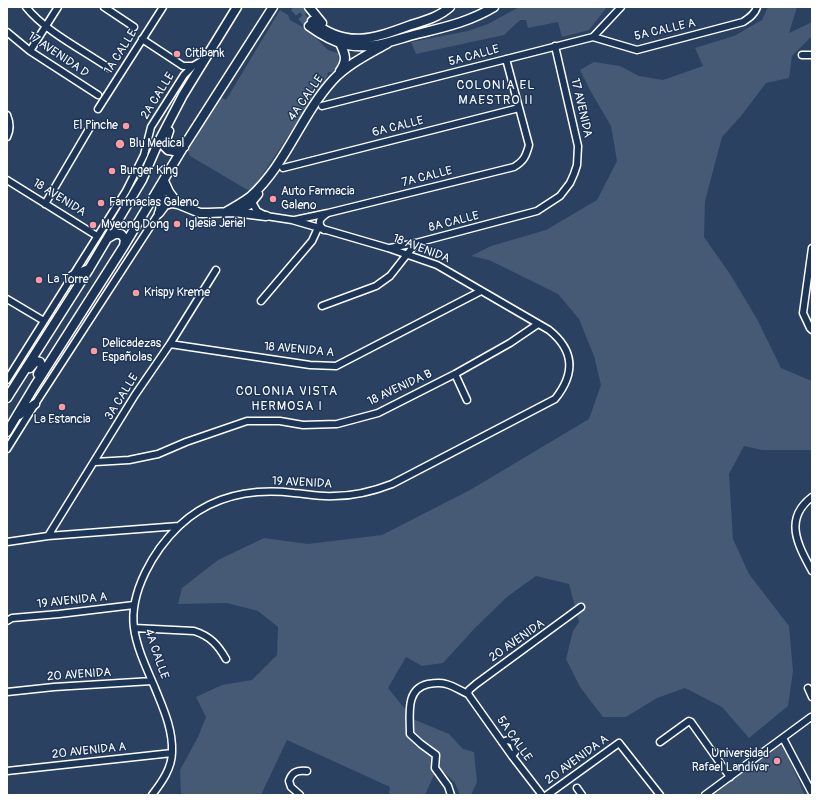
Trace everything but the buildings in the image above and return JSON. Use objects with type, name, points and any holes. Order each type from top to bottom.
[{"type":"main road","points":[[7,398],[89,269],[142,180],[159,141],[183,95],[237,7]]},
{"type":"main road","points":[[7,432],[124,246],[184,146],[273,7]]},
{"type":"main road","points":[[309,7],[320,21],[335,34]]},
{"type":"main road","points":[[450,7],[436,16],[384,35],[358,39],[328,32],[311,23],[316,32],[340,43],[360,46],[388,42],[460,24],[494,7]]},
{"type":"main road","name":"4A CALLE","points":[[252,202],[326,89],[339,74],[388,42]]},
{"type":"main road","points":[[339,74],[345,64],[346,59],[340,43]]},
{"type":"main road","points":[[183,95],[164,146],[172,151],[184,146]]},
{"type":"main road","points":[[164,181],[169,192],[178,204]]},
{"type":"main road","points":[[159,214],[164,181]]},
{"type":"main road","name":"4A CALLE","points":[[224,213],[243,202],[262,185]]},
{"type":"main road","points":[[234,212],[246,207],[252,202],[255,191]]},
{"type":"main road","points":[[159,214],[165,205],[169,203],[178,204],[200,212],[234,212],[266,216]]},
{"type":"main road","points":[[106,241],[113,235],[119,234],[124,237],[124,246]]},
{"type":"main road","points":[[72,276],[89,269]]},
{"type":"main road","points":[[21,376],[27,372],[35,362],[38,361],[41,363],[41,369],[27,391],[26,400]]},
{"type":"main road","points":[[17,417],[35,404]]},
{"type":"street","points":[[26,7],[34,17],[46,26],[109,68]]},
{"type":"street","points":[[30,51],[58,7]]},
{"type":"street","points":[[105,7],[134,28]]},
{"type":"street","name":"1A CALLE","points":[[98,109],[163,7]]},
{"type":"street","points":[[593,37],[620,7]]},
{"type":"street","name":"5A CALLE A","points":[[593,37],[637,50],[743,22],[750,17],[757,7]]},
{"type":"street","name":"17 AVENIDA D","points":[[7,32],[30,51],[98,95]]},
{"type":"street","name":"5A CALLE","points":[[322,106],[593,37]]},
{"type":"street","points":[[142,39],[183,66],[194,66]]},
{"type":"street","name":"17 AVENIDA","points":[[555,46],[578,146],[577,165],[574,174],[570,183],[560,196]]},
{"type":"street","points":[[802,55],[812,55]]},
{"type":"street","name":"2A CALLE","points":[[7,380],[126,191],[139,167],[146,149],[151,127],[184,75],[205,59]]},
{"type":"street","points":[[506,59],[519,108]]},
{"type":"street","points":[[183,66],[184,75]]},
{"type":"street","name":"7A CALLE","points":[[292,220],[328,213],[514,167],[522,162],[529,145],[519,108]]},
{"type":"street","name":"6A CALLE","points":[[282,168],[519,108]]},
{"type":"street","points":[[7,115],[9,126],[7,137]]},
{"type":"street","points":[[45,204],[92,124]]},
{"type":"street","name":"18 AVENIDA","points":[[7,180],[97,236]]},
{"type":"street","name":"8A CALLE","points":[[322,306],[376,286],[390,276],[416,243],[537,211],[560,196]]},
{"type":"street","points":[[252,202],[257,211],[266,216]]},
{"type":"street","points":[[261,301],[312,241],[321,229],[319,222],[328,213]]},
{"type":"street","points":[[7,449],[159,214]]},
{"type":"street","name":"18 AVENIDA","points":[[266,216],[292,220],[388,248],[437,265],[558,337],[564,344],[568,354],[570,364],[569,375]]},
{"type":"street","points":[[388,248],[416,243]]},
{"type":"street","points":[[812,248],[803,313],[812,330]]},
{"type":"street","name":"3A CALLE","points":[[48,536],[135,395],[170,344],[216,270]]},
{"type":"street","name":"18 AVENIDA A","points":[[170,344],[310,365],[336,366],[482,291]]},
{"type":"street","points":[[7,300],[44,321]]},
{"type":"street","name":"18 AVENIDA B","points":[[95,462],[129,460],[158,454],[186,442],[247,422],[280,421],[303,424],[337,424],[378,413],[455,374],[538,324]]},
{"type":"street","points":[[455,374],[467,400]]},
{"type":"street","name":"19 AVENIDA","points":[[179,526],[197,512],[216,501],[240,494],[266,492],[336,496],[376,491],[555,399],[563,389],[569,375]]},
{"type":"street","points":[[812,497],[800,510],[796,521],[796,537],[809,560],[812,570]]},
{"type":"street","points":[[7,542],[48,536],[179,526]]},
{"type":"street","name":"4A CALLE","points":[[152,795],[166,777],[172,753],[171,735],[164,711],[141,655],[134,628],[134,605],[136,593],[146,571],[161,548],[179,526]]},
{"type":"street","name":"19 AVENIDA A","points":[[10,620],[134,605]]},
{"type":"street","name":"20 AVENIDA","points":[[468,694],[469,690],[476,684],[581,607]]},
{"type":"street","points":[[134,628],[194,631],[214,641],[226,659]]},
{"type":"street","name":"20 AVENIDA","points":[[7,692],[54,687],[152,681]]},
{"type":"street","points":[[451,795],[448,786],[435,768],[436,755],[420,744],[410,734],[410,705],[416,690],[425,685],[438,682],[447,684],[468,694]]},
{"type":"street","points":[[808,688],[812,697]]},
{"type":"street","name":"5A CALLE","points":[[468,694],[542,795]]},
{"type":"street","points":[[705,795],[780,738],[783,738],[811,717]]},
{"type":"street","points":[[660,742],[688,721],[690,722],[730,777]]},
{"type":"street","points":[[783,738],[812,793]]},
{"type":"street","name":"20 AVENIDA A","points":[[547,795],[619,743],[660,795]]},
{"type":"street","name":"20 AVENIDA A","points":[[7,771],[172,753]]},
{"type":"street","points":[[300,795],[291,787],[289,782],[293,773],[297,771],[307,771]]},
{"type":"street","points":[[577,788],[582,795]]},
{"type":"shaded area","points":[[519,7],[607,7],[589,30],[562,37],[558,22],[528,28],[526,20],[520,20],[504,35],[416,54],[411,42],[468,31],[488,24]]},
{"type":"shaded area","points":[[768,7],[797,7],[789,33],[812,22],[812,36],[792,56],[789,78],[766,83],[741,116],[722,137],[705,201],[704,237],[730,274],[757,319],[781,368],[812,381],[812,450],[762,450],[744,446],[729,474],[733,539],[749,574],[789,626],[793,671],[788,706],[749,738],[722,707],[685,688],[657,698],[626,717],[603,717],[580,687],[566,659],[573,631],[579,622],[569,584],[536,576],[507,597],[474,629],[443,663],[422,666],[406,657],[388,688],[413,719],[449,734],[463,749],[474,752],[477,782],[471,795],[460,795],[455,783],[438,766],[425,795],[389,795],[390,787],[287,740],[261,795],[181,795],[180,770],[198,737],[206,717],[196,697],[222,685],[252,680],[277,655],[278,627],[258,611],[227,603],[178,604],[182,588],[218,560],[264,538],[308,544],[382,535],[470,490],[589,419],[601,385],[594,356],[579,319],[558,294],[489,260],[471,256],[491,246],[546,230],[597,200],[617,161],[611,126],[580,70],[594,62],[620,66],[639,76],[663,80],[703,66],[695,48],[734,36],[762,20]]},
{"type":"shaded area","points":[[280,10],[288,15],[290,20],[308,30],[328,50],[338,53],[339,65],[332,72],[327,74],[327,77],[251,192],[190,156],[188,150],[221,97],[226,100]]},
{"type":"shaded area","name":"Universidad Rafael Landívar","points":[[781,741],[805,795],[713,795]]},
{"type":"tunnel","points":[[294,7],[309,26]]},
{"type":"tunnel","points":[[301,7],[312,21]]},
{"type":"place","name":"Citibank","points":[[177,54]]},
{"type":"place","name":"El Pinche","points":[[126,126]]},
{"type":"place","name":"Blu Medical","points":[[120,144]]},
{"type":"place","name":"Burger King","points":[[112,171]]},
{"type":"place","name":"Auto Farmacia Galeno","points":[[273,199]]},
{"type":"place","name":"Farmacias Galeno","points":[[101,203]]},
{"type":"place","name":"Iglesia Jeriel","points":[[177,224]]},
{"type":"place","name":"Myeong Dong","points":[[93,225]]},
{"type":"place","name":"La Torre","points":[[39,280]]},
{"type":"place","name":"Krispy Kreme","points":[[136,293]]},
{"type":"place","name":"Delicadezas Españolas","points":[[94,351]]},
{"type":"place","name":"La Estancia","points":[[62,407]]},
{"type":"place","name":"Universidad Rafael Landívar","points":[[777,761]]},
{"type":"district","name":"COLONIA EL MAESTRO II","points":[[496,94]]},
{"type":"district","name":"COLONIA VISTA HERMOSA I","points":[[287,400]]}]
